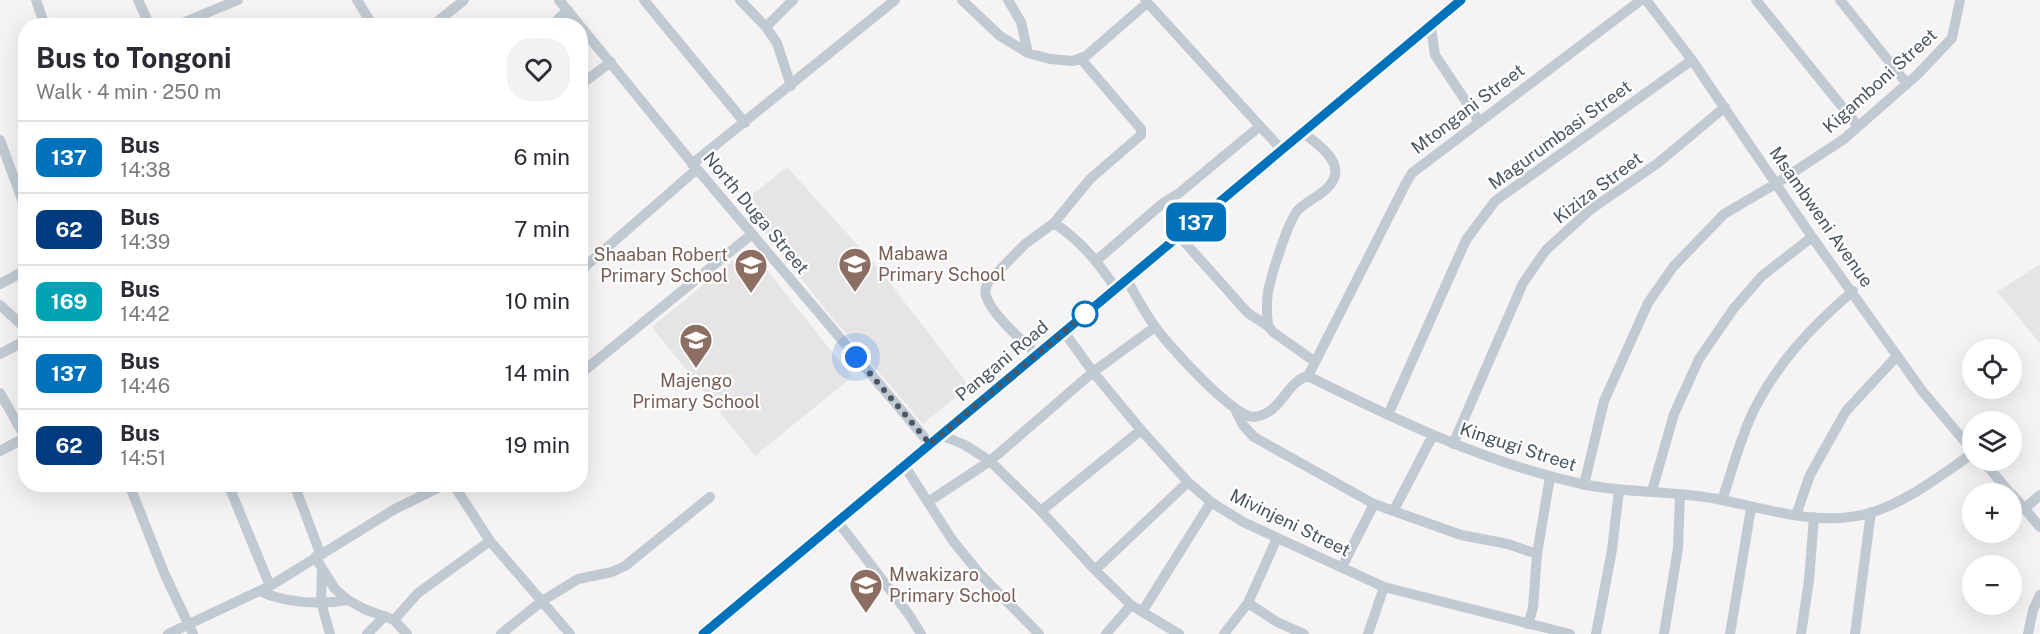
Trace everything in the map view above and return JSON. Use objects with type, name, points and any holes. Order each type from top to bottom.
[{"type":"main road","name":"Pangani Road","points":[[703,634],[1461,0]]},
{"type":"street","points":[[36,0],[42,18]]},
{"type":"street","points":[[138,0],[146,18]]},
{"type":"street","points":[[194,18],[238,0]]},
{"type":"street","points":[[357,0],[367,18]]},
{"type":"street","points":[[445,0],[452,11]]},
{"type":"street","points":[[443,18],[464,0]]},
{"type":"street","points":[[644,0],[745,123]]},
{"type":"street","points":[[740,0],[766,27],[777,43],[791,86]]},
{"type":"street","points":[[766,27],[794,0]]},
{"type":"street","points":[[588,263],[745,123],[895,0]]},
{"type":"street","points":[[963,0],[1000,36],[1028,53],[1050,59],[1073,61],[1081,59],[1146,1],[1282,150]]},
{"type":"street","points":[[1008,0],[1021,22],[1028,53]]},
{"type":"street","name":"Mtongani Street","points":[[1308,376],[1412,173],[1641,0]]},
{"type":"street","name":"Msambweni Avenue","points":[[1646,0],[1692,60],[1812,237],[1853,291],[1897,356],[1962,440]]},
{"type":"street","points":[[1756,0],[1857,125]]},
{"type":"street","points":[[1840,0],[1907,84]]},
{"type":"street","name":"Kigamboni Street","points":[[1584,485],[1604,401],[1648,303],[1673,267],[1724,214],[1844,139],[1857,125],[1907,84],[1952,38],[1960,0]]},
{"type":"street","points":[[555,18],[563,3]]},
{"type":"street","name":"North Duga Street","points":[[563,3],[575,18]]},
{"type":"street","points":[[1431,27],[1434,55],[1479,122]]},
{"type":"street","name":"North Duga Street","points":[[588,34],[752,234],[935,440]]},
{"type":"street","points":[[1037,355],[997,313],[986,298],[985,289],[994,274],[1024,244],[1054,224],[1090,179],[1141,135],[1141,129],[1081,59]]},
{"type":"street","name":"Magurumbasi Street","points":[[1388,415],[1466,240],[1495,201],[1692,60]]},
{"type":"street","points":[[588,79],[611,62]]},
{"type":"street","name":"Kiziza Street","points":[[1453,444],[1523,283],[1546,250],[1590,210],[1658,163],[1725,107]]},
{"type":"street","points":[[1097,260],[1163,203],[1178,194],[1260,126]]},
{"type":"street","points":[[1268,325],[1268,293],[1288,225],[1297,211],[1329,187],[1336,175],[1334,165],[1325,149],[1303,133]]},
{"type":"street","points":[[0,140],[18,188]]},
{"type":"street","points":[[1054,224],[1079,243],[1121,284],[1186,364],[1236,411],[1243,425],[1254,437],[1374,504],[1461,535],[1508,544],[1537,554]]},
{"type":"street","points":[[588,367],[752,234]]},
{"type":"street","points":[[1179,236],[1247,312],[1268,325],[1273,332],[1314,361]]},
{"type":"street","points":[[1652,491],[1674,414],[1699,359],[1734,308],[1762,276],[1812,237]]},
{"type":"street","points":[[0,284],[18,274]]},
{"type":"street","points":[[1722,500],[1752,413],[1779,368],[1823,318],[1853,291]]},
{"type":"street","points":[[0,304],[18,321]]},
{"type":"street","points":[[928,502],[990,460],[1094,372],[1155,327]]},
{"type":"street","name":"Mivinjeni Street","points":[[1064,332],[1141,430],[1188,482],[1211,502],[1243,522],[1384,587],[1570,634]]},
{"type":"street","points":[[0,354],[18,344]]},
{"type":"street","points":[[1796,515],[1810,475],[1837,424],[1846,411],[1897,356]]},
{"type":"street","points":[[1236,411],[1252,417],[1265,414],[1275,408],[1303,377],[1308,376]]},
{"type":"street","name":"Kingugi Street","points":[[1308,376],[1453,444],[1533,473],[1584,485],[1722,500],[1751,508],[1796,515],[1856,516],[1871,512],[1900,501],[1962,459]]},
{"type":"street","points":[[0,393],[18,425]]},
{"type":"street","points":[[1041,511],[1141,430]]},
{"type":"street","points":[[1394,510],[1433,435]]},
{"type":"street","points":[[935,440],[965,445],[990,460],[1131,605],[1179,634]]},
{"type":"street","points":[[0,451],[18,441]]},
{"type":"street","points":[[903,465],[953,541],[979,573],[1039,634]]},
{"type":"street","points":[[1991,471],[2002,483]]},
{"type":"street","points":[[1528,624],[1533,608],[1537,554],[1550,477]]},
{"type":"street","points":[[1095,570],[1188,482]]},
{"type":"street","points":[[1596,634],[1612,550],[1619,490]]},
{"type":"street","points":[[132,492],[190,629]]},
{"type":"street","points":[[231,492],[270,586]]},
{"type":"street","points":[[297,492],[322,569],[335,589],[364,609],[390,618],[407,634]]},
{"type":"street","points":[[168,634],[190,629],[270,586],[395,509],[430,492]]},
{"type":"street","points":[[458,492],[490,541],[570,634]]},
{"type":"street","points":[[1664,634],[1678,548],[1680,495]]},
{"type":"street","points":[[2024,509],[2040,495]]},
{"type":"street","points":[[501,634],[542,601],[578,579],[612,572],[625,566],[710,497]]},
{"type":"street","points":[[1142,612],[1211,502]]},
{"type":"street","points":[[1342,567],[1374,504]]},
{"type":"street","points":[[2022,507],[2040,526]]},
{"type":"street","points":[[1730,634],[1751,508]]},
{"type":"street","points":[[1855,634],[1871,512]]},
{"type":"street","points":[[1801,634],[1809,580],[1814,517]]},
{"type":"street","points":[[838,522],[910,616],[921,634]]},
{"type":"street","points":[[1224,634],[1248,603],[1277,538]]},
{"type":"street","points":[[367,634],[390,618],[418,593],[490,541]]},
{"type":"street","points":[[322,569],[321,602],[330,634]]},
{"type":"street","points":[[1368,634],[1384,587]]},
{"type":"street","points":[[259,591],[272,597],[321,602],[348,600]]},
{"type":"street","points":[[2028,634],[2033,610],[2040,595]]},
{"type":"street","points":[[1248,603],[1277,622],[1304,634]]},
{"type":"street","points":[[1106,634],[1131,605]]},
{"type":"street","points":[[910,616],[929,634]]},
{"type":"shaded area","name":"Mabawa Primary School","points":[[787,167],[880,270],[969,386],[923,424],[831,316],[741,203]]},
{"type":"shaded area","points":[[749,247],[852,377],[755,456],[652,327]]},
{"type":"shaded area","points":[[2040,264],[2040,343],[1997,292]]},
{"type":"bus line","name":"137","points":[[703,634],[1461,0]]},
{"type":"place","name":"Mabawa Primary School","points":[[855,293]]},
{"type":"place","name":"Shaaban Robert Primary School","points":[[751,294]]},
{"type":"place","name":"Majengo Primary School","points":[[696,369]]},
{"type":"place","name":"Mwakizaro Primary School","points":[[866,614]]},
{"type":"route","points":[[856,357],[930,444],[1085,314]]}]
